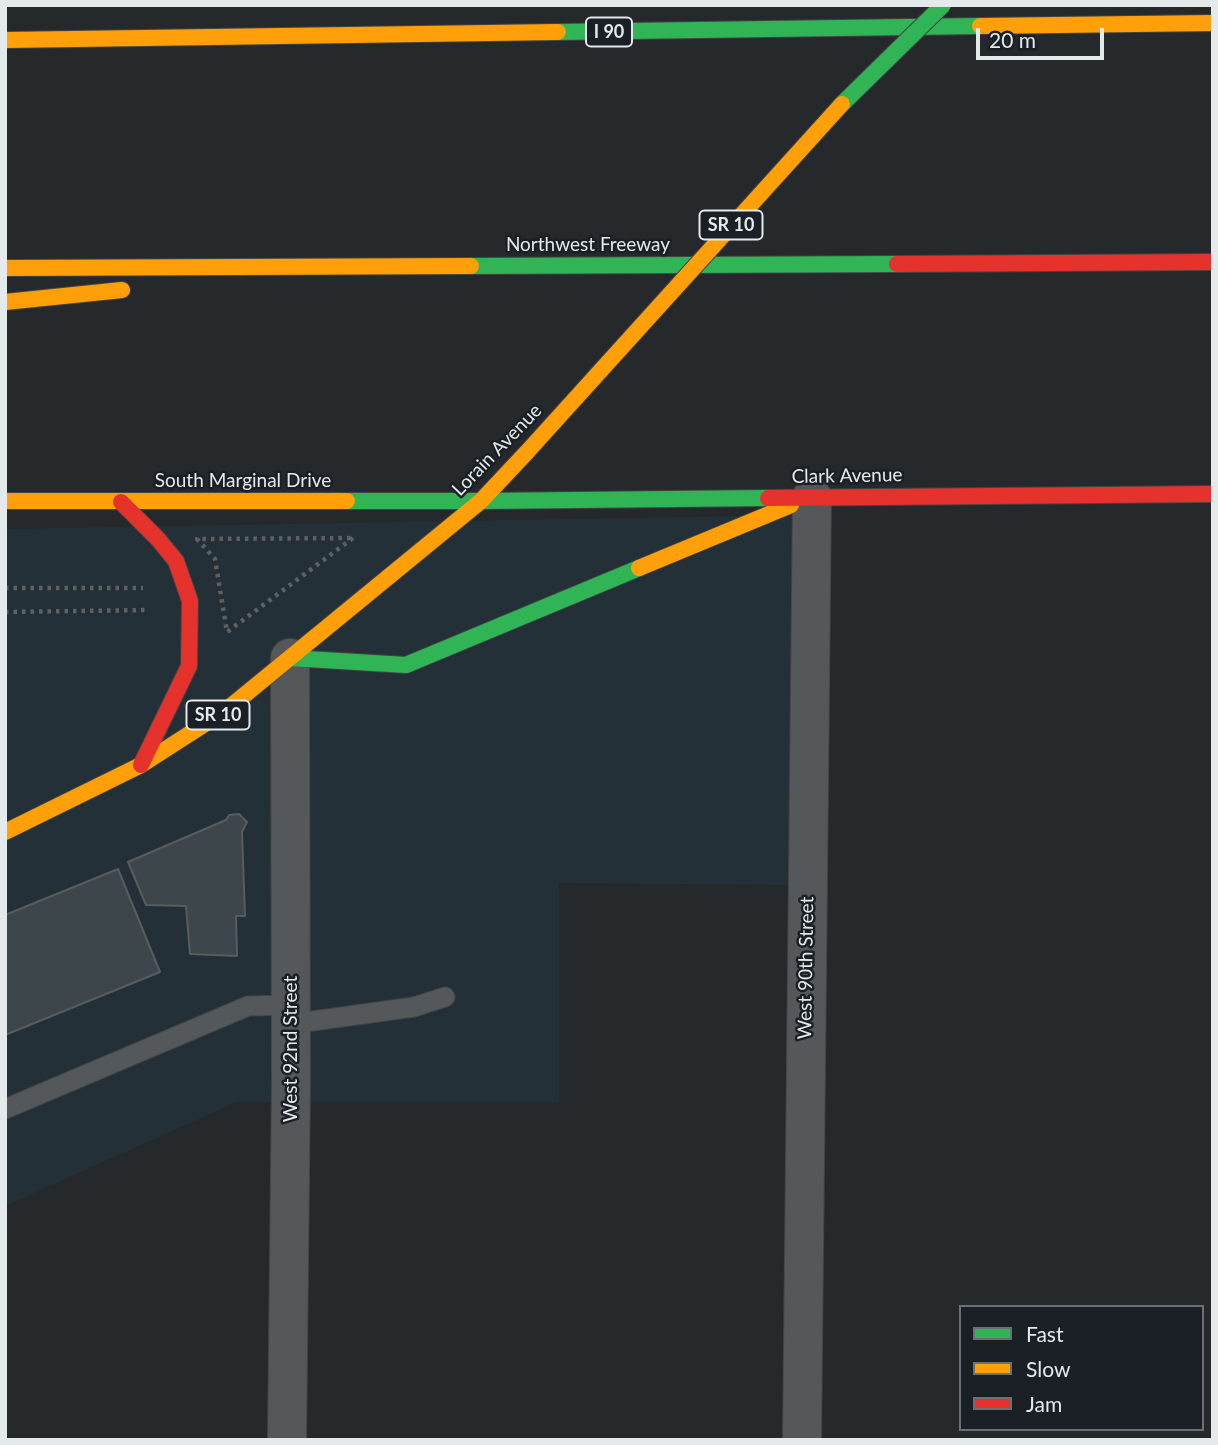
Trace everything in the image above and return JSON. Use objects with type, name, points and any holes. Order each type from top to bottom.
[{"type":"main road","name":"Lorain Avenue","points":[[5,832],[141,765],[225,711],[481,501],[800,147],[866,78],[943,5]]},
{"type":"main road","name":"I 90","points":[[5,40],[1213,23]]},
{"type":"main road","name":"Northwest Freeway","points":[[5,268],[1213,262]]},
{"type":"main road","points":[[184,283],[335,267]]},
{"type":"main road","points":[[5,302],[143,287]]},
{"type":"main road","name":"Clark Avenue","points":[[481,501],[1213,494]]},
{"type":"main road","points":[[290,658],[406,665],[812,497]]},
{"type":"main road","name":"South Marginal Drive","points":[[5,501],[481,501]]},
{"type":"main road","points":[[121,502],[176,561],[190,601],[189,666],[141,765]]},
{"type":"street","name":"West 90th Street","points":[[802,1440],[812,497]]},
{"type":"street","name":"West 92nd Street","points":[[287,1440],[291,1015],[290,658]]},
{"type":"lane","points":[[5,1110],[248,1006],[291,1015],[414,1007],[445,997]]},
{"type":"path","points":[[352,538],[227,632],[215,559],[197,539],[352,538]]},
{"type":"path","points":[[5,588],[144,588],[152,594]]},
{"type":"path","points":[[5,612],[145,612],[153,605]]},
{"type":"shaded area","points":[[798,515],[794,885],[559,883],[559,1102],[237,1102],[5,1206],[5,529]]},
{"type":"building","points":[[239,814],[247,822],[242,832],[245,916],[236,916],[237,956],[190,954],[186,906],[146,905],[128,862],[226,820],[229,815]]},
{"type":"building","points":[[118,869],[160,972],[5,1035],[5,915]]},
{"type":"traffic: fast","points":[[842,104],[943,5]]},
{"type":"traffic: fast","points":[[558,32],[980,26]]},
{"type":"traffic: fast","points":[[471,266],[897,264]]},
{"type":"traffic: fast","points":[[481,501],[768,498]]},
{"type":"traffic: fast","points":[[347,501],[481,501]]},
{"type":"traffic: fast","points":[[290,658],[406,665],[639,568]]},
{"type":"traffic: slow","points":[[980,26],[1213,23]]},
{"type":"traffic: slow","points":[[5,40],[558,32]]},
{"type":"traffic: slow","points":[[527,452],[842,104]]},
{"type":"traffic: slow","points":[[5,268],[471,266]]},
{"type":"traffic: slow","points":[[5,302],[122,290]]},
{"type":"traffic: slow","points":[[5,832],[141,765],[225,711],[481,501],[527,452]]},
{"type":"traffic: slow","points":[[5,501],[347,501]]},
{"type":"traffic: slow","points":[[639,568],[791,505]]},
{"type":"traffic: jam","points":[[897,264],[1213,262]]},
{"type":"traffic: jam","points":[[768,498],[1213,494]]},
{"type":"traffic: jam","points":[[121,502],[176,561],[190,601],[189,666],[141,765]]}]
